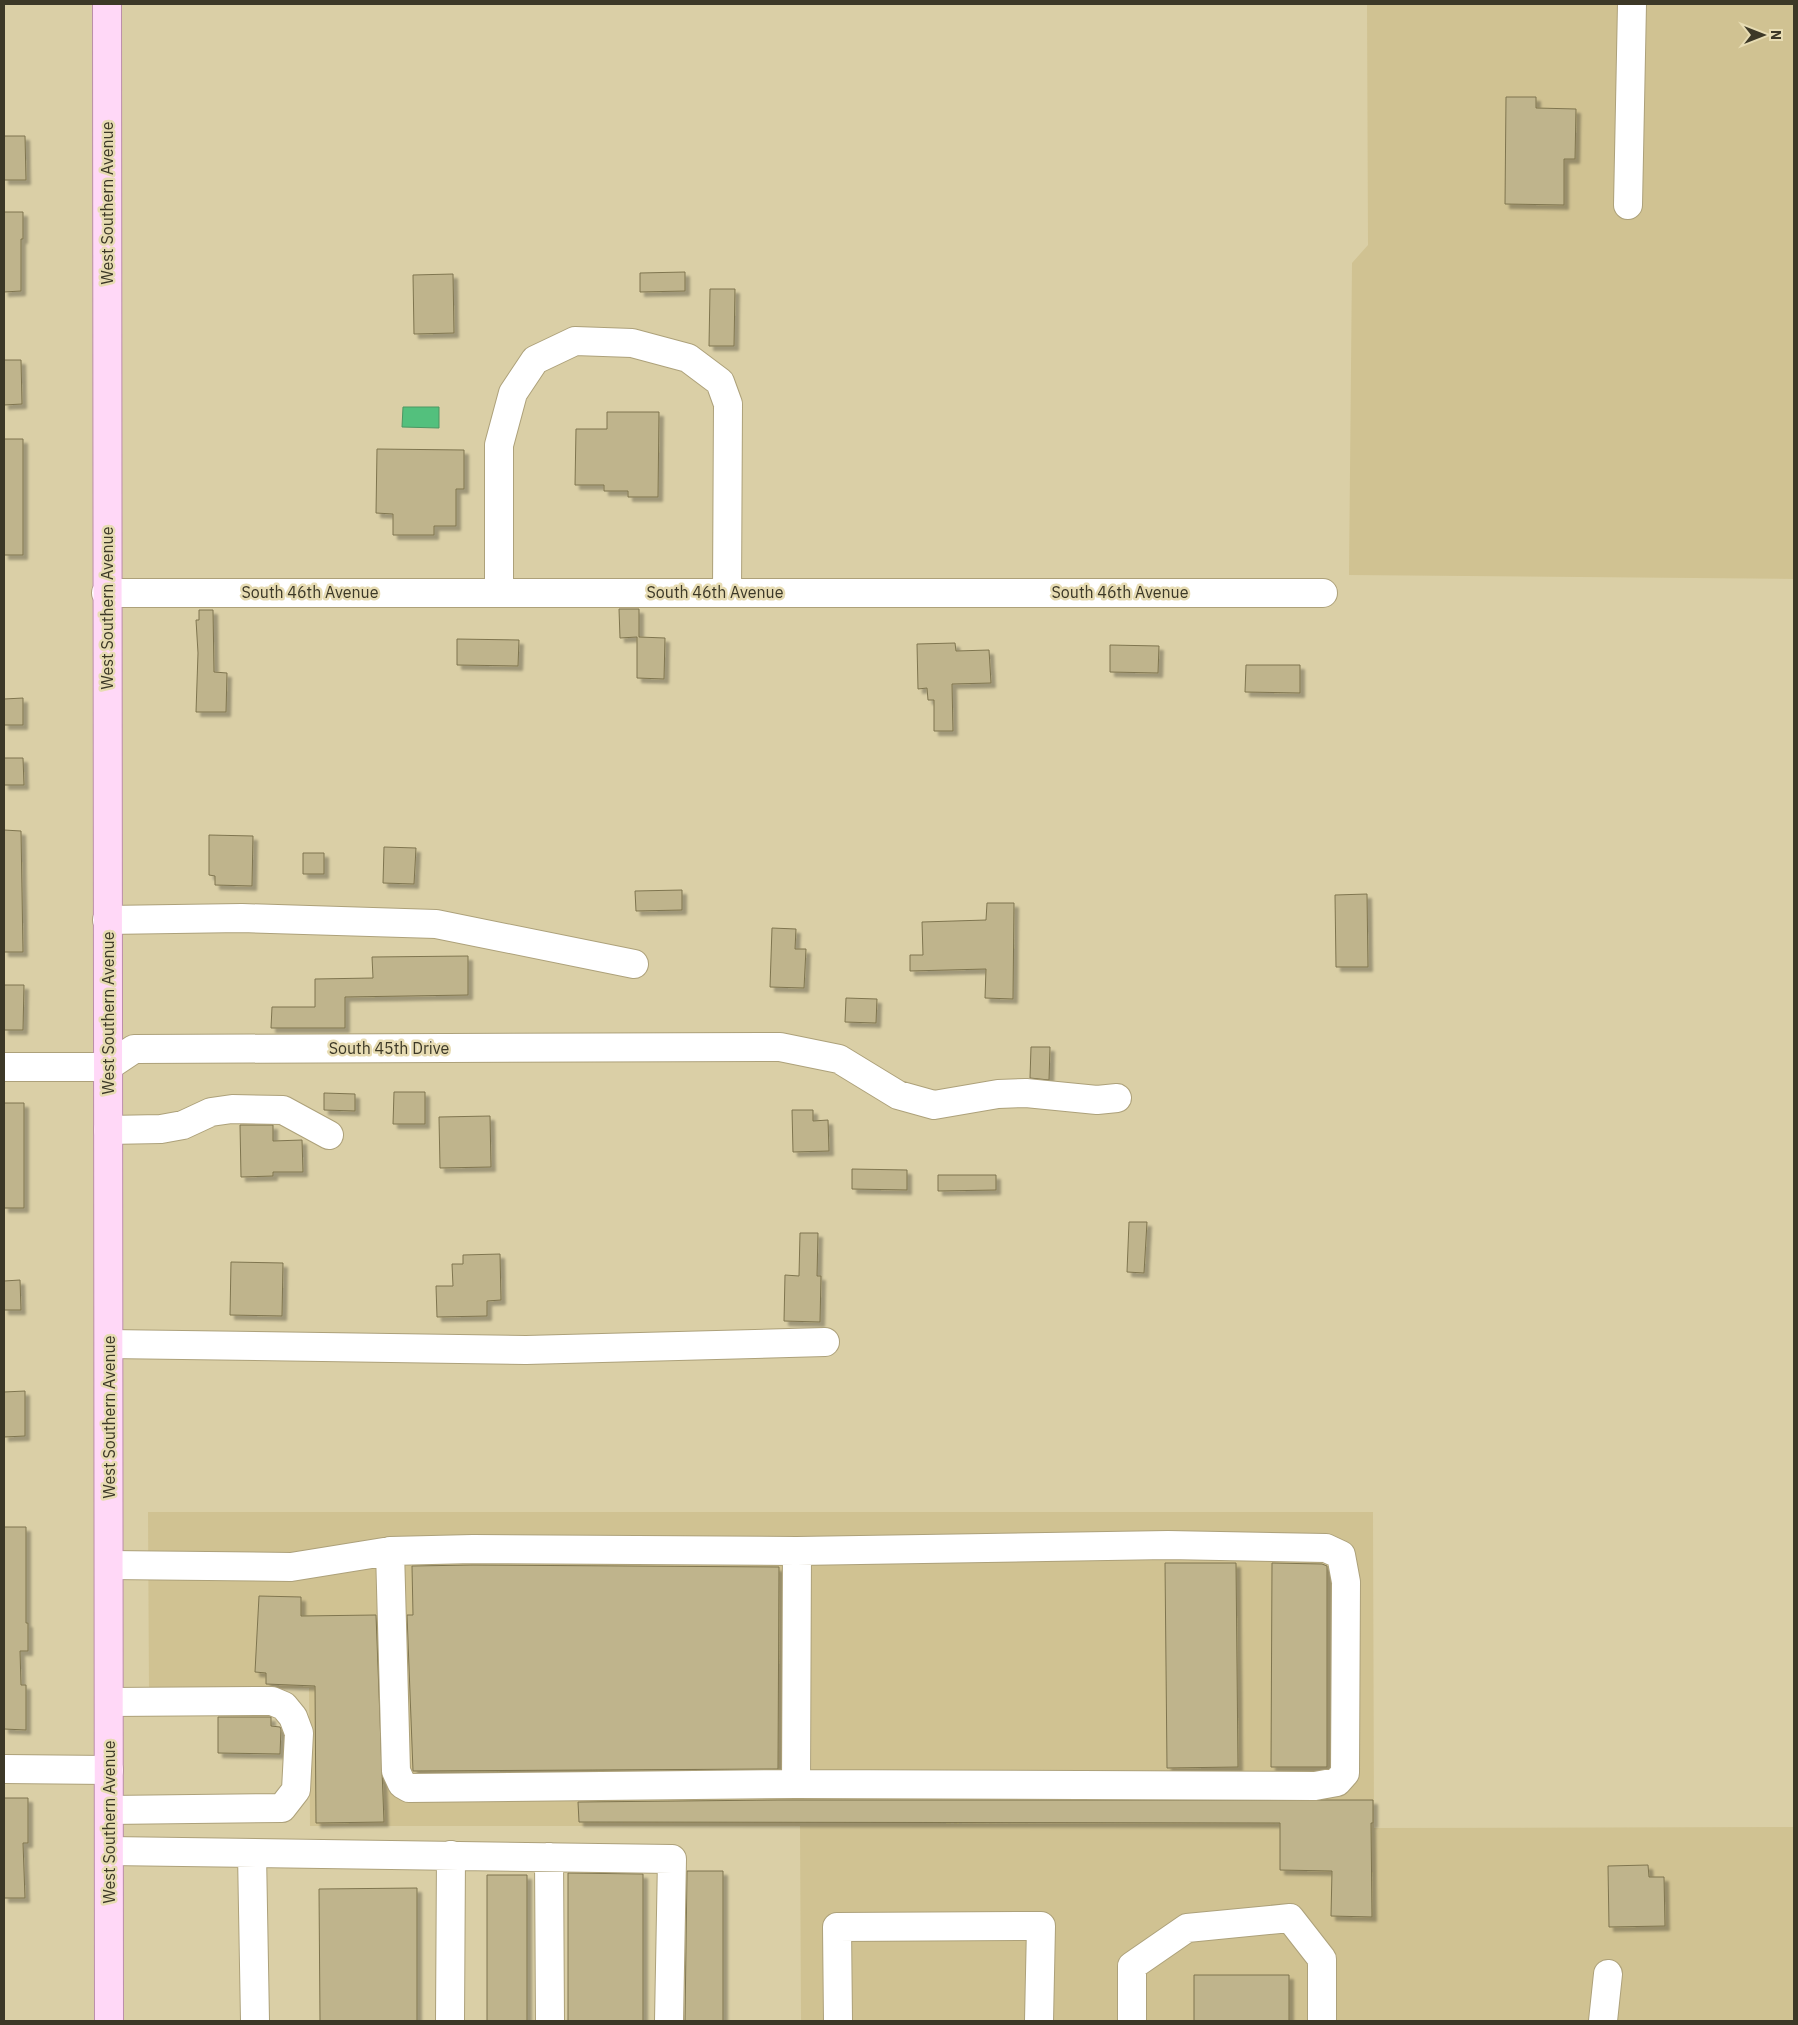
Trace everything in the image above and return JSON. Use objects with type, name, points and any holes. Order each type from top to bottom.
[{"type":"main road","name":"West Southern Avenue","points":[[107,4],[107,1066],[110,1344],[109,2021]]},
{"type":"street","points":[[1628,205],[1632,4]]},
{"type":"street","points":[[499,592],[500,445],[513,393],[535,360],[574,341],[632,343],[688,358],[720,382],[728,404],[727,592]]},
{"type":"street","name":"South 46th Avenue","points":[[106,593],[1323,593]]},
{"type":"street","points":[[107,920],[242,918],[436,924],[634,964]]},
{"type":"street","name":"South 45th Drive","points":[[107,1066],[134,1049],[780,1047],[839,1059],[898,1095],[934,1105],[998,1094],[1057,1095],[1098,1100],[1117,1098]]},
{"type":"street","points":[[4,1067],[107,1066]]},
{"type":"street","points":[[108,1130],[161,1130],[184,1124],[211,1112],[232,1109],[283,1110],[329,1135]]},
{"type":"street","points":[[110,1344],[526,1350],[825,1342]]},
{"type":"street","points":[[110,1565],[291,1567],[390,1551],[473,1549],[797,1551],[1168,1545],[1326,1548],[1340,1555],[1346,1582],[1345,1773],[1337,1782],[1315,1786],[796,1784],[409,1788],[402,1784],[396,1771],[390,1551]]},
{"type":"street","points":[[796,1784],[797,1551]]},
{"type":"street","points":[[110,1702],[272,1701],[284,1706],[293,1716],[299,1733],[296,1790],[282,1808],[110,1810]]},
{"type":"street","points":[[4,1769],[110,1770]]},
{"type":"street","points":[[109,1850],[672,1859],[669,2021]]},
{"type":"street","points":[[252,1852],[255,2021]]},
{"type":"street","points":[[450,2021],[451,1855]]},
{"type":"street","points":[[549,1857],[550,2021]]},
{"type":"street","points":[[1132,2021],[1132,1966],[1187,1928],[1290,1918],[1322,1958],[1322,2021]]},
{"type":"street","points":[[838,2021],[836,1927],[1041,1926],[1039,2021]]},
{"type":"street","points":[[1603,2021],[1608,1974]]},
{"type":"shaded area","points":[[1367,4],[1794,4],[1794,579],[1349,575],[1352,263],[1368,245]]},
{"type":"shaded area","points":[[403,407],[439,407],[439,428],[402,427]]},
{"type":"shaded area","points":[[148,1512],[1373,1512],[1374,1828],[1794,1827],[1794,2021],[801,2021],[800,1826],[310,1826],[309,1688],[149,1691]]},
{"type":"building","points":[[1506,97],[1536,97],[1536,108],[1576,109],[1575,159],[1564,159],[1564,205],[1505,204]]},
{"type":"building","points":[[4,136],[25,136],[26,180],[4,180]]},
{"type":"building","points":[[4,212],[23,212],[21,291],[4,292]]},
{"type":"building","points":[[685,272],[685,291],[640,292],[640,273]]},
{"type":"building","points":[[453,274],[454,333],[414,334],[413,275]]},
{"type":"building","points":[[710,289],[735,289],[734,346],[709,346]]},
{"type":"building","points":[[4,360],[21,360],[22,404],[4,405]]},
{"type":"building","points":[[607,412],[659,412],[658,497],[628,497],[628,491],[604,491],[604,485],[575,485],[576,429],[607,429]]},
{"type":"building","points":[[4,439],[23,439],[23,555],[4,555]]},
{"type":"building","points":[[377,449],[464,450],[464,489],[456,489],[456,526],[434,526],[434,535],[393,535],[393,514],[376,513]]},
{"type":"building","points":[[619,609],[639,609],[639,637],[665,638],[664,679],[637,678],[637,637],[620,638]]},
{"type":"building","points":[[199,610],[213,610],[214,672],[227,673],[226,712],[196,712],[198,653],[196,620],[199,620]]},
{"type":"building","points":[[457,639],[519,640],[518,666],[457,665]]},
{"type":"building","points":[[955,643],[956,651],[989,650],[991,683],[952,684],[953,731],[934,731],[934,700],[928,700],[927,688],[918,689],[917,644]]},
{"type":"building","points":[[1110,645],[1159,646],[1158,673],[1110,672]]},
{"type":"building","points":[[1246,665],[1300,665],[1300,693],[1245,692]]},
{"type":"building","points":[[23,698],[23,725],[4,725],[4,699]]},
{"type":"building","points":[[4,758],[23,758],[24,785],[4,785]]},
{"type":"building","points":[[4,830],[21,831],[23,952],[4,952]]},
{"type":"building","points":[[209,835],[253,836],[252,886],[215,885],[215,876],[209,875]]},
{"type":"building","points":[[384,847],[416,848],[414,884],[383,883]]},
{"type":"building","points":[[303,853],[324,853],[324,874],[303,874]]},
{"type":"building","points":[[682,890],[682,910],[636,911],[635,891]]},
{"type":"building","points":[[1367,894],[1368,967],[1336,967],[1335,895]]},
{"type":"building","points":[[987,903],[1014,903],[1013,999],[985,998],[986,969],[910,971],[910,955],[923,955],[922,922],[986,920]]},
{"type":"building","points":[[772,928],[796,929],[795,949],[806,949],[804,988],[770,987]]},
{"type":"building","points":[[468,956],[468,995],[345,997],[345,1028],[271,1028],[272,1007],[315,1007],[315,979],[373,978],[372,957]]},
{"type":"building","points":[[4,985],[24,985],[23,1030],[4,1030]]},
{"type":"building","points":[[846,998],[877,999],[876,1023],[845,1022]]},
{"type":"building","points":[[1031,1047],[1050,1047],[1049,1080],[1030,1078]]},
{"type":"building","points":[[394,1092],[425,1092],[425,1124],[393,1124]]},
{"type":"building","points":[[324,1093],[355,1094],[355,1111],[324,1110]]},
{"type":"building","points":[[4,1103],[24,1103],[24,1208],[4,1208]]},
{"type":"building","points":[[792,1110],[813,1110],[813,1121],[828,1120],[829,1151],[793,1152]]},
{"type":"building","points":[[490,1116],[491,1167],[440,1168],[439,1117]]},
{"type":"building","points":[[240,1125],[273,1125],[273,1141],[302,1140],[303,1172],[273,1172],[273,1176],[241,1177]]},
{"type":"building","points":[[852,1169],[907,1170],[907,1190],[852,1189]]},
{"type":"building","points":[[938,1175],[996,1175],[996,1190],[938,1191]]},
{"type":"building","points":[[1129,1222],[1147,1222],[1144,1273],[1127,1272]]},
{"type":"building","points":[[800,1233],[818,1233],[817,1276],[821,1276],[820,1322],[784,1321],[785,1275],[799,1276]]},
{"type":"building","points":[[500,1254],[501,1300],[487,1301],[487,1316],[437,1317],[436,1286],[453,1286],[452,1264],[463,1264],[463,1255]]},
{"type":"building","points":[[231,1262],[283,1263],[282,1316],[230,1315]]},
{"type":"building","points":[[20,1280],[21,1310],[4,1310],[4,1281]]},
{"type":"building","points":[[25,1391],[25,1436],[4,1437],[4,1392]]},
{"type":"building","points":[[4,1527],[26,1527],[26,1623],[28,1623],[28,1651],[20,1651],[21,1685],[26,1685],[26,1730],[4,1729]]},
{"type":"building","points":[[1165,1563],[1236,1563],[1238,1767],[1167,1768]]},
{"type":"building","points":[[1272,1563],[1322,1564],[1327,1566],[1327,1767],[1271,1767]]},
{"type":"building","points":[[412,1566],[779,1567],[778,1769],[413,1771],[407,1615],[413,1615]]},
{"type":"building","points":[[259,1596],[301,1597],[301,1616],[376,1615],[384,1822],[316,1823],[315,1686],[266,1684],[266,1673],[255,1672]]},
{"type":"building","points":[[218,1717],[271,1717],[271,1726],[280,1727],[281,1729],[280,1754],[218,1753]]},
{"type":"building","points":[[4,1798],[28,1798],[28,1843],[23,1843],[25,1898],[4,1898]]},
{"type":"building","points":[[1373,1800],[1373,1823],[1371,1823],[1372,1917],[1331,1916],[1332,1871],[1280,1870],[1280,1823],[579,1822],[578,1802]]},
{"type":"building","points":[[1648,1865],[1649,1877],[1664,1877],[1665,1926],[1609,1927],[1608,1866]]},
{"type":"building","points":[[687,1871],[723,1871],[723,2021],[685,2021]]},
{"type":"building","points":[[568,1873],[643,1874],[643,2021],[568,2021]]},
{"type":"building","points":[[487,1875],[527,1875],[527,2021],[487,2021]]},
{"type":"building","points":[[417,1888],[417,2021],[320,2021],[319,1889]]},
{"type":"building","points":[[1194,1975],[1289,1975],[1289,2021],[1194,2021]]}]
